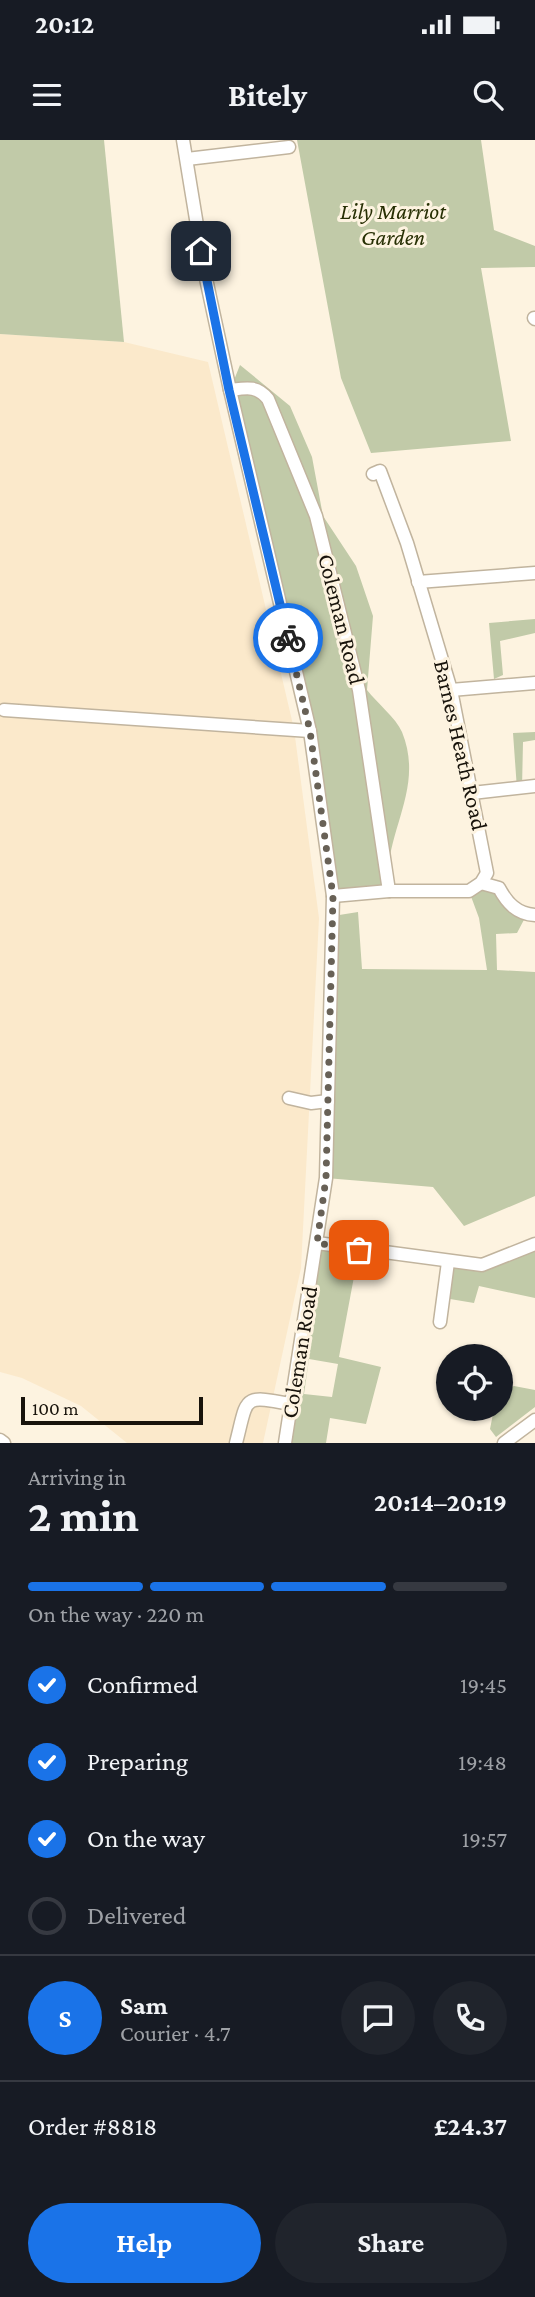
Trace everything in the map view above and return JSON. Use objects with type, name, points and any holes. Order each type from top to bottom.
[{"type":"street","name":"Coleman Road","points":[[183,140],[205,274],[229,390],[310,731],[333,896],[326,1178],[285,1443]]},
{"type":"street","points":[[187,159],[289,147]]},
{"type":"street","name":"Coleman Road","points":[[229,390],[253,388],[261,390],[268,399],[316,516],[359,690],[389,891]]},
{"type":"street","name":"Barnes Heath Road","points":[[373,474],[380,471],[451,690],[487,861],[487,873],[481,883]]},
{"type":"street","points":[[418,582],[535,573]]},
{"type":"street","points":[[451,690],[535,683]]},
{"type":"street","points":[[4,710],[310,731]]},
{"type":"street","points":[[472,793],[535,786]]},
{"type":"street","points":[[333,896],[389,891],[469,891],[481,883],[499,888],[507,903],[526,915],[535,915]]},
{"type":"street","points":[[289,1098],[311,1103],[328,1101]]},
{"type":"street","points":[[317,1243],[482,1265],[535,1244]]},
{"type":"street","points":[[440,1322],[448,1262]]},
{"type":"street","points":[[236,1443],[244,1412],[252,1400],[258,1397],[290,1404]]},
{"type":"street","points":[[504,1443],[535,1420]]},
{"type":"shaded area","points":[[0,334],[124,342],[208,362],[294,729],[319,918],[301,1268],[263,1443],[127,1443],[81,1406],[22,1378],[0,1372]]},
{"type":"green space","points":[[0,140],[104,140],[124,342],[0,334]]},
{"type":"green space","name":"Lily Marriot Garden","points":[[297,140],[481,140],[494,230],[535,246],[535,267],[481,268],[511,441],[371,453],[341,378]]},
{"type":"green space","points":[[240,365],[290,406],[312,457],[323,516],[356,566],[373,616],[367,690],[399,727],[408,753],[409,774],[391,851],[389,891],[333,896],[310,731],[230,390]]},
{"type":"green space","points":[[535,619],[535,633],[500,641],[503,675],[494,679],[489,623]]},
{"type":"green space","points":[[535,732],[535,740],[523,742],[522,788],[517,789],[513,733]]},
{"type":"green space","points":[[481,883],[527,914],[517,933],[496,934],[497,970],[535,972],[535,1196],[464,1226],[433,1187],[326,1178],[333,916],[358,912],[362,969],[487,970],[479,918],[469,891]]},
{"type":"green space","points":[[317,1243],[359,1250],[339,1357],[381,1367],[366,1424],[330,1418],[326,1443],[285,1443]],"holes":[[[309,1359],[338,1364],[332,1397],[304,1394]]]},
{"type":"green space","points":[[535,1245],[535,1298],[479,1286],[474,1303],[444,1298],[448,1262],[482,1264]]},
{"type":"green space","points":[[513,1386],[535,1390],[535,1407],[496,1437],[490,1429],[492,1421],[513,1421]]},
{"type":"way so far","points":[[288,638],[310,731],[333,896],[326,1178],[317,1243],[359,1250]]},
{"type":"route","points":[[201,251],[229,390],[288,638]]}]
